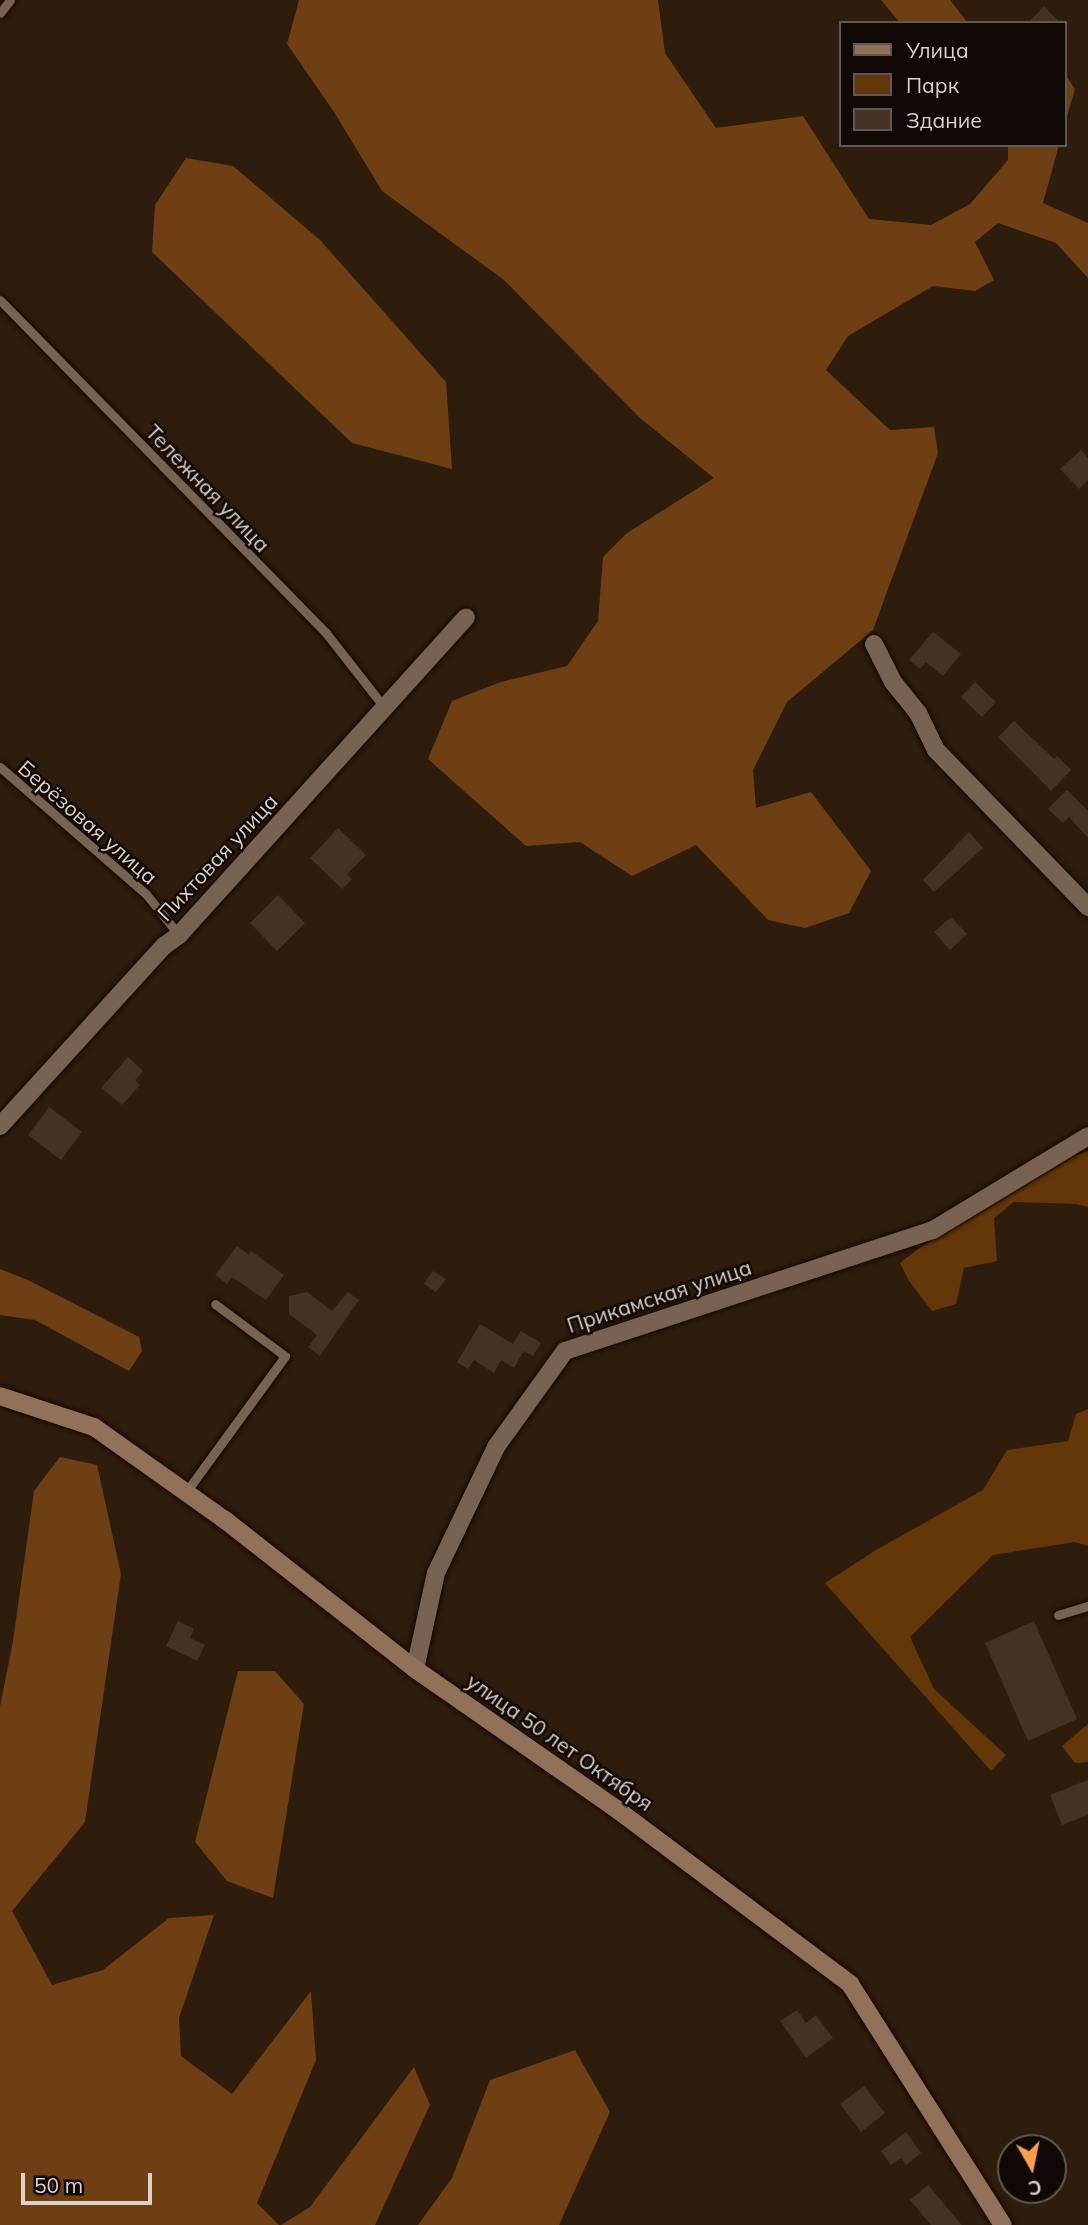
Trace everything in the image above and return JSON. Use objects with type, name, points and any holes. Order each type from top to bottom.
[{"type":"main road","name":"улица 50 лет Октября","points":[[0,1396],[94,1427],[186,1492],[415,1669],[615,1808],[850,1984],[998,2223]]},
{"type":"street","name":"Пихтовая улица","points":[[0,1126],[164,946],[179,935],[466,617]]},
{"type":"street","points":[[874,644],[892,682],[918,713],[936,750],[1088,907]]},
{"type":"street","name":"Прикамская улица","points":[[415,1669],[436,1573],[496,1447],[565,1351],[933,1230],[1088,1136]]},
{"type":"lane","points":[[0,13],[10,0]]},
{"type":"lane","name":"Тележная улица","points":[[0,300],[326,633],[384,708]]},
{"type":"lane","name":"Берёзовая улица","points":[[0,768],[146,894],[179,935]]},
{"type":"lane","points":[[186,1492],[285,1356],[215,1304]]},
{"type":"lane","points":[[1058,1615],[1088,1606]]},
{"type":"green space","points":[[1088,1151],[1088,1207],[1076,1204],[1014,1202],[994,1218],[997,1261],[964,1268],[956,1304],[932,1311],[909,1281],[900,1263],[918,1249],[1065,1159]]},
{"type":"green space","points":[[1088,1409],[1088,1546],[1075,1542],[993,1555],[910,1637],[934,1689],[1006,1755],[991,1771],[825,1583],[876,1550],[983,1490],[1007,1450],[1068,1441],[1076,1414]]},
{"type":"green space","points":[[1088,1724],[1088,1762],[1075,1763],[1062,1746]]},
{"type":"shaded area","points":[[299,0],[658,0],[665,53],[716,128],[803,116],[869,219],[931,225],[970,204],[1008,160],[1008,147],[1058,147],[1043,203],[1088,223],[1088,278],[1056,243],[998,223],[975,242],[994,280],[975,291],[933,286],[848,336],[826,370],[890,430],[934,427],[938,453],[873,630],[787,702],[753,770],[756,808],[811,792],[871,871],[849,913],[805,928],[768,920],[696,845],[632,876],[580,842],[526,846],[428,759],[452,701],[501,682],[567,666],[598,621],[603,557],[627,533],[714,478],[640,418],[504,280],[382,191],[334,112],[287,44]]},
{"type":"shaded area","points":[[881,0],[950,0],[966,21],[898,21]]},
{"type":"shaded area","points":[[1067,77],[1075,89],[1067,116]]},
{"type":"shaded area","points":[[186,158],[233,166],[320,240],[446,382],[452,469],[352,443],[152,252],[155,205]]},
{"type":"shaded area","points":[[0,1269],[28,1280],[139,1337],[142,1351],[129,1371],[35,1320],[0,1315]]},
{"type":"shaded area","points":[[60,1457],[97,1465],[121,1574],[85,1822],[12,1911],[52,1985],[103,1970],[169,1918],[214,1915],[179,2018],[181,2056],[232,2094],[311,1991],[316,2060],[257,2203],[279,2225],[0,2225],[0,1706],[13,1641],[34,1491]]},
{"type":"shaded area","points":[[238,1671],[275,1671],[304,1704],[273,1898],[227,1881],[195,1842]]},
{"type":"shaded area","points":[[575,2050],[610,2112],[559,2225],[418,2225],[452,2178],[490,2080]]},
{"type":"shaded area","points":[[414,2067],[430,2105],[375,2225],[281,2225],[310,2207]]},
{"type":"building","points":[[1044,6],[1058,21],[1030,21]]},
{"type":"building","points":[[1081,450],[1088,458],[1088,480],[1079,489],[1060,469]]},
{"type":"building","points":[[933,632],[961,654],[943,676],[926,662],[920,669],[909,660]]},
{"type":"building","points":[[975,682],[996,702],[982,717],[961,697]]},
{"type":"building","points":[[1014,721],[1054,759],[1057,756],[1071,770],[1051,791],[998,737]]},
{"type":"building","points":[[1067,790],[1088,811],[1088,838],[1069,817],[1063,823],[1048,809]]},
{"type":"building","points":[[338,828],[366,855],[347,874],[352,879],[342,889],[310,858]]},
{"type":"building","points":[[969,832],[983,848],[934,892],[923,880]]},
{"type":"building","points":[[278,895],[305,923],[277,951],[250,923]]},
{"type":"building","points":[[951,917],[967,934],[950,950],[934,932]]},
{"type":"building","points":[[128,1057],[143,1071],[135,1080],[140,1085],[122,1105],[101,1088]]},
{"type":"building","points":[[49,1107],[82,1132],[61,1160],[28,1135]]},
{"type":"building","points":[[237,1246],[249,1255],[251,1251],[284,1275],[266,1300],[232,1277],[227,1284],[215,1275]]},
{"type":"building","points":[[433,1271],[446,1279],[436,1292],[424,1284]]},
{"type":"building","points":[[307,1292],[332,1311],[348,1292],[359,1300],[320,1356],[308,1347],[317,1335],[289,1314],[289,1296]]},
{"type":"building","points":[[480,1324],[513,1344],[521,1331],[541,1343],[533,1356],[524,1351],[514,1368],[501,1360],[494,1373],[474,1360],[468,1369],[457,1362]]},
{"type":"building","points":[[178,1621],[194,1629],[190,1638],[205,1645],[197,1661],[166,1646]]},
{"type":"building","points":[[1034,1621],[1077,1719],[1028,1741],[985,1643]]},
{"type":"building","points":[[1088,1780],[1088,1815],[1062,1825],[1050,1795]]},
{"type":"building","points":[[797,2010],[806,2023],[816,2015],[833,2038],[806,2058],[780,2021]]},
{"type":"building","points":[[864,2086],[885,2113],[861,2132],[840,2104]]},
{"type":"building","points":[[906,2132],[921,2153],[906,2165],[901,2158],[891,2165],[881,2151]]},
{"type":"building","points":[[928,2185],[962,2225],[931,2225],[910,2200]]}]
